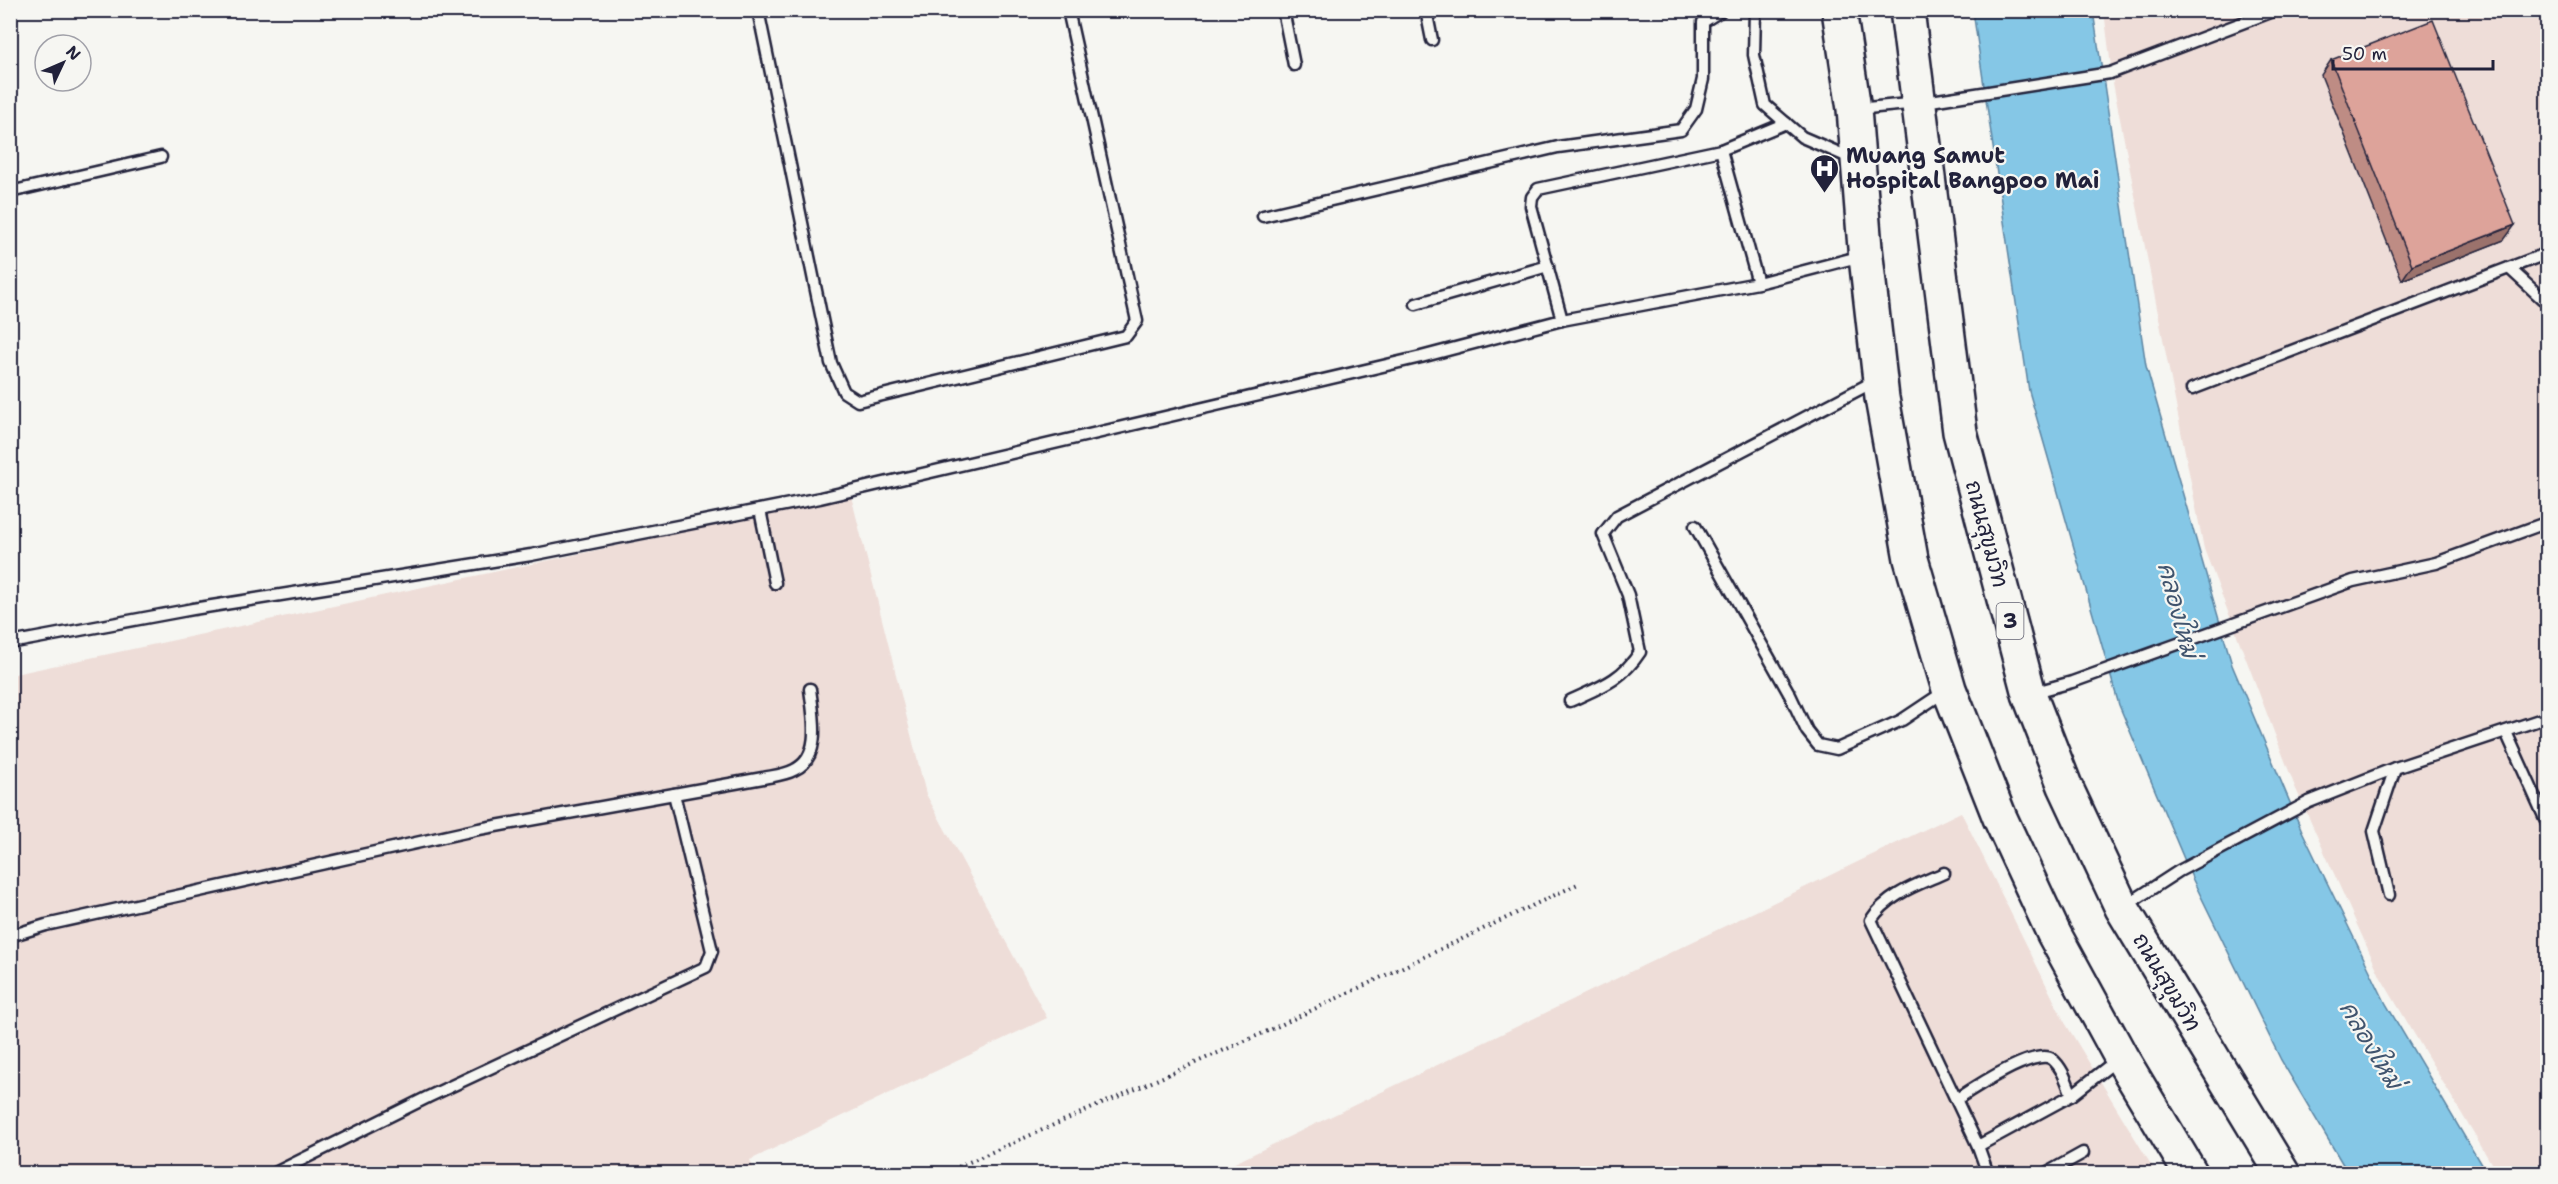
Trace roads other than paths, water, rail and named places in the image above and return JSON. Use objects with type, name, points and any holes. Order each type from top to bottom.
[{"type":"highway","points":[[1839,10],[1854,109],[1866,255],[1880,378],[1911,559],[1949,689],[2000,818],[2054,934],[2121,1057],[2191,1173]]},
{"type":"highway","name":"ถนนสุขุมวิท","points":[[1907,10],[1960,432],[2029,694],[2065,786],[2122,908],[2283,1173]]},
{"type":"lane","points":[[758,10],[831,363],[844,392],[858,401],[1126,336],[1137,321],[1068,10]]},
{"type":"lane","points":[[1283,10],[1294,65]]},
{"type":"lane","points":[[1426,10],[1432,40]]},
{"type":"lane","points":[[1263,216],[1558,147],[1681,130],[1696,109],[1703,79],[1701,16],[1722,10]]},
{"type":"lane","points":[[1755,10],[1754,55],[1765,105],[1802,137],[1858,160]]},
{"type":"lane","points":[[1854,109],[1975,95],[2110,73],[2276,10]]},
{"type":"lane","points":[[1562,320],[1531,206],[1532,197],[1538,189],[1721,150],[1786,123]]},
{"type":"lane","points":[[1721,150],[1758,283]]},
{"type":"lane","points":[[10,192],[162,157]]},
{"type":"lane","points":[[2192,389],[2547,253]]},
{"type":"lane","points":[[10,643],[193,609],[531,555],[820,498],[1421,357],[1562,320],[1758,283],[1866,255]]},
{"type":"lane","points":[[1416,303],[1548,267]]},
{"type":"lane","points":[[2509,268],[2547,304]]},
{"type":"lane","points":[[1570,700],[1608,683],[1629,669],[1640,652],[1628,595],[1603,534],[1617,516],[1880,378]]},
{"type":"lane","points":[[760,510],[775,583]]},
{"type":"lane","points":[[2029,694],[2072,682],[2353,581],[2436,563],[2547,522]]},
{"type":"lane","points":[[1695,526],[1790,695],[1807,731],[1818,745],[1837,749],[1902,720],[1949,689]]},
{"type":"lane","points":[[10,936],[46,925],[479,829],[795,770],[811,755],[814,724],[810,689]]},
{"type":"lane","points":[[2122,908],[2179,871],[2309,802],[2395,768],[2547,717]]},
{"type":"lane","points":[[2506,732],[2547,825]]},
{"type":"lane","points":[[2390,895],[2374,831],[2395,768]]},
{"type":"lane","points":[[273,1173],[428,1097],[706,967],[712,951],[674,794]]},
{"type":"lane","points":[[1944,873],[1898,893],[1879,907],[1871,920],[1957,1099],[1988,1173]]},
{"type":"lane","points":[[1957,1099],[1988,1078],[2033,1059],[2046,1056],[2063,1071],[2072,1095]]},
{"type":"lane","points":[[1978,1146],[2072,1095],[2121,1057]]},
{"type":"lane","points":[[2045,1173],[2083,1153]]},
{"type":"water","name":"คลองใหม่","points":[[1973,11],[2093,11],[2146,366],[2232,665],[2302,831],[2386,1004],[2486,1173],[2348,1173],[2281,1060],[2193,880],[2119,705],[2029,391]]},
{"type":"place","name":"Muang Samut Hospital Bangpoo Mai","points":[[1825,194]]}]
